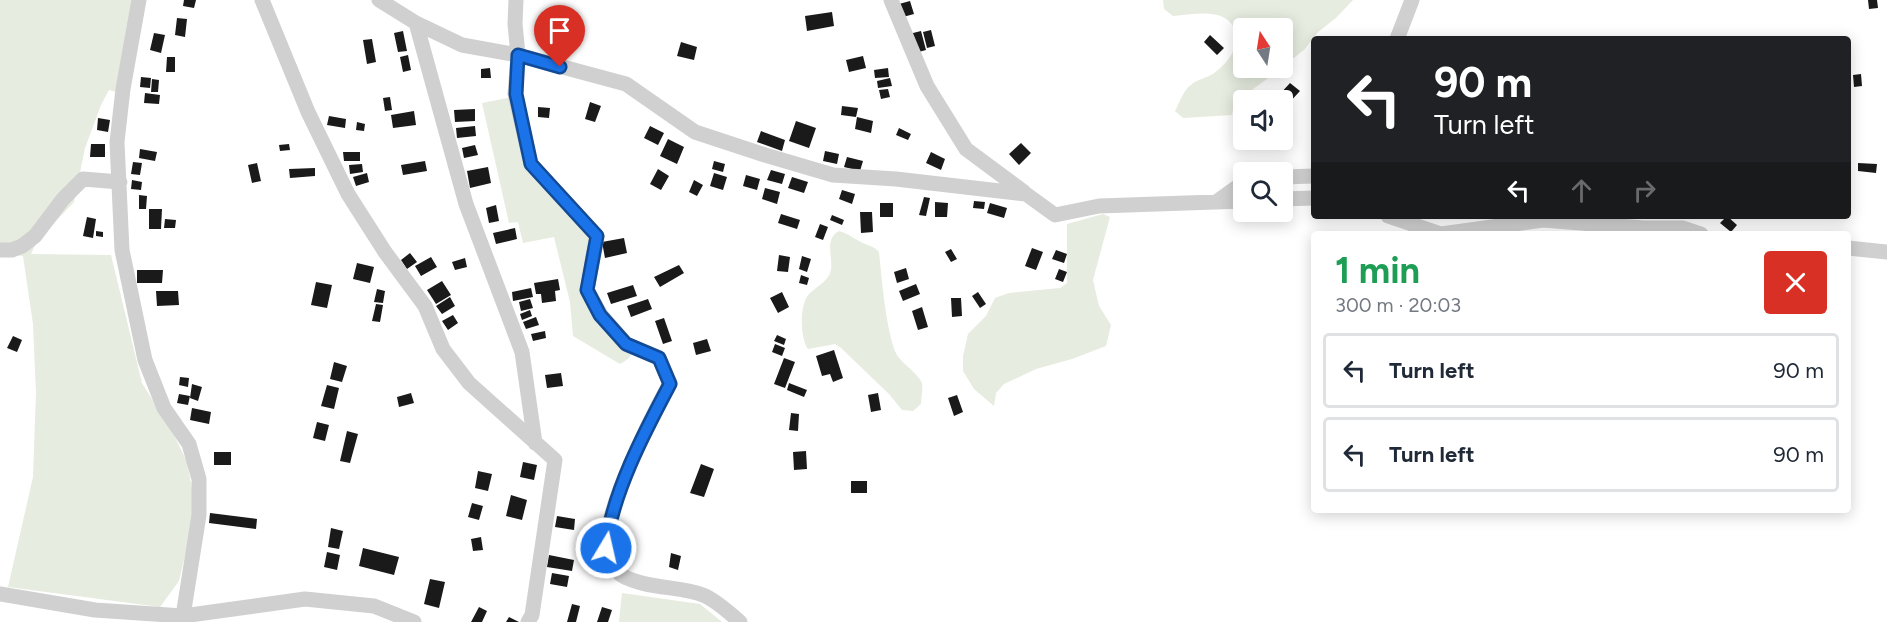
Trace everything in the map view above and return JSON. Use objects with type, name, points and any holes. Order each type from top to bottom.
[{"type":"street","points":[[139,0],[118,131],[122,250],[145,360],[164,408],[189,444],[199,479],[200,515],[182,619]]},
{"type":"street","points":[[262,0],[308,112],[348,194],[385,252],[425,306],[442,349],[470,384],[555,460],[532,615],[528,622]]},
{"type":"street","points":[[379,0],[462,45],[518,55],[626,84],[695,132],[833,175],[896,178],[1026,194]]},
{"type":"street","points":[[516,0],[515,24],[518,55],[516,94],[531,164],[597,236],[587,290],[600,315],[626,344],[659,358],[670,384],[652,417],[616,500],[606,548],[610,565],[625,578],[652,586],[704,595],[740,622]]},
{"type":"street","points":[[891,0],[927,86],[966,149],[1055,215],[1099,206],[1233,201]]},
{"type":"street","points":[[1398,36],[1412,0]]},
{"type":"street","points":[[416,22],[466,204],[522,352],[535,443]]},
{"type":"street","points":[[1293,177],[1311,176]]},
{"type":"street","points":[[0,250],[12,250],[22,246],[35,236],[63,199],[83,180],[120,182]]},
{"type":"street","points":[[1216,202],[1233,190]]},
{"type":"street","points":[[1293,199],[1311,198]]},
{"type":"street","points":[[1397,219],[1433,231]]},
{"type":"street","points":[[1464,231],[1543,220],[1644,228],[1683,228],[1692,231]]},
{"type":"street","points":[[1851,248],[1887,252]]},
{"type":"street","points":[[0,594],[94,610],[182,619],[305,599],[374,606],[414,622]]},
{"type":"shaded area","points":[[0,0],[133,0],[117,92],[109,90],[101,105],[85,148],[74,202],[37,241],[31,254],[111,255],[142,383],[172,431],[187,462],[194,518],[179,581],[160,607],[8,587],[33,477],[36,393],[33,324],[23,256],[0,253]]},
{"type":"shaded area","points":[[1163,0],[1353,0],[1336,18],[1315,36],[1311,36],[1311,41],[1304,50],[1293,58],[1293,18],[1233,18],[1233,27],[1231,23],[1217,15],[1173,16],[1164,9]]},
{"type":"shaded area","points":[[1233,51],[1233,78],[1268,78],[1252,90],[1233,90],[1232,115],[1183,118],[1175,111],[1184,93],[1192,84],[1213,74]]},
{"type":"shaded area","points":[[513,97],[528,165],[591,237],[580,283],[594,316],[632,354],[620,364],[573,336],[570,302],[554,237],[523,243],[518,222],[509,223],[482,103]]},
{"type":"shaded area","points":[[1103,214],[1110,217],[1093,280],[1099,306],[1111,325],[1106,346],[1036,369],[1004,384],[996,393],[994,406],[974,389],[963,371],[963,356],[968,334],[986,316],[995,298],[1009,293],[1060,288],[1067,283],[1067,224]]},
{"type":"shaded area","points":[[839,231],[879,252],[886,313],[894,349],[899,358],[922,383],[921,404],[913,411],[902,410],[889,394],[840,347],[835,344],[808,349],[805,344],[802,313],[806,299],[830,274],[830,243],[834,234]]},
{"type":"shaded area","points":[[622,593],[700,604],[722,622],[619,622]]},
{"type":"building","points":[[184,0],[196,0],[194,8],[183,6]]},
{"type":"building","points":[[1868,0],[1877,0],[1878,8],[1869,9]]},
{"type":"building","points":[[910,1],[914,14],[903,17],[899,4]]},
{"type":"building","points":[[832,12],[834,26],[807,31],[805,16]]},
{"type":"building","points":[[177,18],[187,19],[185,37],[175,35]]},
{"type":"building","points":[[931,30],[935,46],[927,48],[923,32]]},
{"type":"building","points":[[403,31],[407,51],[398,52],[394,33]]},
{"type":"building","points":[[921,31],[926,50],[915,53],[909,34]]},
{"type":"building","points":[[154,33],[165,35],[161,53],[150,50]]},
{"type":"building","points":[[1210,35],[1224,48],[1217,55],[1204,42]]},
{"type":"building","points":[[372,39],[376,62],[367,64],[363,40]]},
{"type":"building","points":[[681,42],[697,47],[694,60],[677,56]]},
{"type":"building","points":[[408,55],[411,70],[403,72],[400,57]]},
{"type":"building","points":[[863,56],[866,68],[849,72],[846,60]]},
{"type":"building","points":[[167,57],[175,57],[175,72],[166,72]]},
{"type":"building","points":[[490,68],[491,78],[481,78],[481,69]]},
{"type":"building","points":[[888,68],[889,77],[875,78],[874,70]]},
{"type":"building","points":[[1861,74],[1862,86],[1854,87],[1853,75]]},
{"type":"building","points":[[141,77],[151,78],[150,88],[140,87]]},
{"type":"building","points":[[890,78],[892,86],[878,88],[877,81]]},
{"type":"building","points":[[152,79],[159,80],[158,92],[151,92]]},
{"type":"building","points":[[1290,83],[1300,91],[1293,99],[1293,90],[1284,90]]},
{"type":"building","points":[[888,89],[890,97],[881,99],[879,90]]},
{"type":"building","points":[[145,93],[160,95],[159,104],[144,103]]},
{"type":"building","points":[[390,97],[392,110],[385,111],[383,98]]},
{"type":"building","points":[[590,102],[601,106],[595,122],[585,119]]},
{"type":"building","points":[[842,106],[858,108],[856,117],[841,115]]},
{"type":"building","points":[[538,107],[550,108],[549,118],[538,117]]},
{"type":"building","points":[[475,109],[475,121],[455,122],[454,110]]},
{"type":"building","points":[[414,111],[416,125],[393,128],[391,115]]},
{"type":"building","points":[[329,116],[346,119],[345,128],[327,125]]},
{"type":"building","points":[[857,117],[873,121],[871,133],[855,129]]},
{"type":"building","points":[[98,118],[110,120],[108,132],[97,130]]},
{"type":"building","points":[[796,121],[816,128],[809,148],[789,141]]},
{"type":"building","points":[[357,122],[365,124],[364,131],[356,130]]},
{"type":"building","points":[[475,126],[476,136],[457,138],[456,128]]},
{"type":"building","points":[[650,126],[664,133],[658,145],[644,138]]},
{"type":"building","points":[[899,128],[911,134],[908,140],[896,135]]},
{"type":"building","points":[[761,131],[785,140],[782,151],[757,142]]},
{"type":"building","points":[[668,139],[684,147],[677,164],[660,156]]},
{"type":"building","points":[[1021,143],[1031,153],[1019,165],[1009,154]]},
{"type":"building","points":[[91,144],[105,144],[105,157],[90,157]]},
{"type":"building","points":[[289,144],[290,150],[280,151],[279,145]]},
{"type":"building","points":[[475,145],[478,155],[464,158],[462,148]]},
{"type":"building","points":[[140,149],[157,152],[155,161],[139,158]]},
{"type":"building","points":[[825,151],[839,154],[837,164],[823,161]]},
{"type":"building","points":[[343,152],[360,152],[360,161],[344,161]]},
{"type":"building","points":[[931,152],[945,159],[941,170],[926,163]]},
{"type":"building","points":[[847,157],[863,161],[860,171],[844,167]]},
{"type":"building","points":[[425,161],[427,171],[403,175],[401,165]]},
{"type":"building","points":[[714,161],[725,164],[723,172],[712,169]]},
{"type":"building","points":[[133,162],[142,163],[140,175],[131,174]]},
{"type":"building","points":[[257,163],[261,181],[252,183],[248,165]]},
{"type":"building","points":[[1858,163],[1877,164],[1876,173],[1858,171]]},
{"type":"building","points":[[362,164],[363,172],[350,174],[349,165]]},
{"type":"building","points":[[488,167],[491,183],[470,188],[467,171]]},
{"type":"building","points":[[315,168],[315,176],[290,178],[289,169]]},
{"type":"building","points":[[658,169],[669,176],[661,190],[650,184]]},
{"type":"building","points":[[771,170],[785,174],[782,184],[767,180]]},
{"type":"building","points":[[367,173],[369,182],[356,186],[353,177]]},
{"type":"building","points":[[714,173],[727,177],[723,190],[710,186]]},
{"type":"building","points":[[746,175],[760,179],[757,190],[743,186]]},
{"type":"building","points":[[792,177],[808,182],[804,193],[788,188]]},
{"type":"building","points":[[132,180],[142,182],[141,190],[131,189]]},
{"type":"building","points":[[694,180],[703,185],[697,196],[689,192]]},
{"type":"building","points":[[765,188],[780,192],[777,204],[762,199]]},
{"type":"building","points":[[842,190],[855,194],[852,204],[839,199]]},
{"type":"building","points":[[139,195],[147,196],[146,209],[139,209]]},
{"type":"building","points":[[924,197],[930,198],[926,216],[919,215]]},
{"type":"building","points":[[974,201],[985,202],[984,209],[973,208]]},
{"type":"building","points":[[935,202],[948,203],[947,217],[935,217]]},
{"type":"building","points":[[880,203],[893,203],[893,217],[880,217]]},
{"type":"building","points":[[990,203],[1007,208],[1004,218],[987,213]]},
{"type":"building","points":[[496,205],[499,221],[489,223],[486,208]]},
{"type":"building","points":[[149,209],[162,209],[161,229],[149,229]]},
{"type":"building","points":[[860,212],[872,212],[873,232],[861,233]]},
{"type":"building","points":[[781,214],[800,220],[797,229],[778,223]]},
{"type":"building","points":[[832,215],[844,220],[842,225],[830,220]]},
{"type":"building","points":[[87,217],[96,219],[93,238],[83,236]]},
{"type":"building","points":[[165,219],[176,220],[175,228],[164,228]]},
{"type":"building","points":[[1724,219],[1730,219],[1737,225],[1730,231],[1720,223]]},
{"type":"building","points":[[820,224],[828,227],[823,240],[815,237]]},
{"type":"building","points":[[515,228],[517,239],[496,244],[493,233]]},
{"type":"building","points":[[96,231],[103,232],[103,237],[96,236]]},
{"type":"building","points":[[624,238],[627,253],[605,258],[602,242]]},
{"type":"building","points":[[1032,248],[1043,252],[1036,270],[1025,266]]},
{"type":"building","points":[[951,249],[957,259],[951,262],[945,252]]},
{"type":"building","points":[[1056,250],[1067,254],[1064,263],[1052,259]]},
{"type":"building","points":[[410,253],[417,262],[407,269],[401,260]]},
{"type":"building","points":[[779,255],[790,257],[788,272],[777,271]]},
{"type":"building","points":[[802,256],[811,259],[807,272],[799,269]]},
{"type":"building","points":[[431,257],[437,267],[421,276],[415,266]]},
{"type":"building","points":[[465,258],[467,267],[455,270],[452,262]]},
{"type":"building","points":[[357,263],[374,267],[370,283],[353,279]]},
{"type":"building","points":[[679,265],[684,273],[660,287],[654,277]]},
{"type":"building","points":[[906,268],[909,279],[897,283],[894,272]]},
{"type":"building","points":[[1059,269],[1067,272],[1063,282],[1055,279]]},
{"type":"building","points":[[137,270],[163,270],[162,283],[137,283]]},
{"type":"building","points":[[801,275],[809,278],[807,285],[799,283]]},
{"type":"building","points":[[558,279],[560,290],[555,291],[556,301],[542,303],[541,294],[536,294],[534,283]]},
{"type":"building","points":[[442,281],[451,295],[436,304],[427,290]]},
{"type":"building","points":[[316,282],[332,285],[327,308],[311,305]]},
{"type":"building","points":[[916,284],[920,294],[903,301],[899,291]]},
{"type":"building","points":[[633,285],[637,296],[611,304],[607,293]]},
{"type":"building","points":[[531,288],[533,297],[513,301],[512,292]]},
{"type":"building","points":[[377,289],[385,291],[383,303],[374,302]]},
{"type":"building","points":[[156,291],[178,291],[179,305],[157,306]]},
{"type":"building","points":[[782,292],[789,307],[778,313],[770,298]]},
{"type":"building","points":[[978,292],[986,304],[980,308],[972,296]]},
{"type":"building","points":[[450,297],[455,306],[442,314],[436,306]]},
{"type":"building","points":[[951,298],[961,298],[962,316],[952,317]]},
{"type":"building","points":[[530,299],[533,308],[521,311],[519,302]]},
{"type":"building","points":[[648,299],[652,309],[631,317],[627,306]]},
{"type":"building","points":[[376,304],[383,305],[380,322],[372,321]]},
{"type":"building","points":[[922,307],[928,327],[918,330],[912,311]]},
{"type":"building","points":[[530,310],[532,316],[522,320],[520,314]]},
{"type":"building","points":[[453,315],[458,323],[448,330],[442,321]]},
{"type":"building","points":[[536,317],[539,325],[526,329],[523,322]]},
{"type":"building","points":[[664,318],[672,341],[663,344],[655,321]]},
{"type":"building","points":[[545,331],[546,338],[533,341],[531,334]]},
{"type":"building","points":[[777,335],[786,339],[784,345],[774,341]]},
{"type":"building","points":[[13,336],[22,340],[17,352],[7,348]]},
{"type":"building","points":[[707,339],[711,351],[696,355],[693,343]]},
{"type":"building","points":[[775,344],[785,348],[782,356],[772,352]]},
{"type":"building","points":[[834,350],[843,378],[833,382],[830,374],[822,376],[816,356]]},
{"type":"building","points":[[784,358],[795,362],[785,388],[774,384]]},
{"type":"building","points":[[334,362],[347,366],[342,382],[330,379]]},
{"type":"building","points":[[561,373],[563,386],[547,388],[545,375]]},
{"type":"building","points":[[180,377],[189,378],[188,387],[179,385]]},
{"type":"building","points":[[789,383],[807,390],[804,397],[787,390]]},
{"type":"building","points":[[192,384],[202,387],[198,401],[190,398]]},
{"type":"building","points":[[327,385],[339,388],[334,409],[321,406]]},
{"type":"building","points":[[411,393],[414,403],[399,407],[397,397]]},
{"type":"building","points":[[878,393],[881,410],[871,412],[868,395]]},
{"type":"building","points":[[179,394],[190,396],[188,405],[177,403]]},
{"type":"building","points":[[957,395],[963,412],[954,416],[948,398]]},
{"type":"building","points":[[192,408],[211,412],[209,424],[190,420]]},
{"type":"building","points":[[791,413],[799,414],[798,431],[789,430]]},
{"type":"building","points":[[317,422],[329,425],[325,441],[313,438]]},
{"type":"building","points":[[347,431],[358,434],[350,463],[340,461]]},
{"type":"building","points":[[806,451],[807,469],[794,470],[793,452]]},
{"type":"building","points":[[214,452],[231,452],[231,465],[214,465]]},
{"type":"building","points":[[523,462],[537,465],[534,480],[520,477]]},
{"type":"building","points":[[701,464],[714,469],[704,497],[690,493]]},
{"type":"building","points":[[478,471],[492,474],[488,491],[475,488]]},
{"type":"building","points":[[851,481],[867,481],[867,493],[851,493]]},
{"type":"building","points":[[511,495],[527,500],[522,520],[506,516]]},
{"type":"building","points":[[472,503],[483,506],[479,520],[468,517]]},
{"type":"building","points":[[210,513],[257,519],[256,529],[209,523]]},
{"type":"building","points":[[557,516],[575,519],[574,530],[555,527]]},
{"type":"building","points":[[331,528],[343,531],[339,549],[328,547]]},
{"type":"building","points":[[481,537],[483,550],[473,551],[471,539]]},
{"type":"building","points":[[363,548],[399,557],[394,575],[359,566]]},
{"type":"building","points":[[327,552],[340,555],[337,570],[324,567]]},
{"type":"building","points":[[671,553],[681,556],[678,570],[669,567]]},
{"type":"building","points":[[549,555],[574,560],[572,571],[547,567]]},
{"type":"building","points":[[552,573],[569,576],[567,587],[550,584]]},
{"type":"building","points":[[430,579],[445,582],[439,608],[424,604]]},
{"type":"building","points":[[572,604],[580,606],[576,622],[567,622]]},
{"type":"building","points":[[479,607],[487,611],[482,622],[471,622]]},
{"type":"building","points":[[602,607],[612,610],[608,622],[597,622]]},
{"type":"building","points":[[509,617],[519,622],[506,622]]},
{"type":"route","points":[[560,67],[518,55],[516,94],[531,164],[597,236],[587,290],[600,315],[626,344],[659,358],[670,384],[652,417],[616,500],[606,548]]}]
